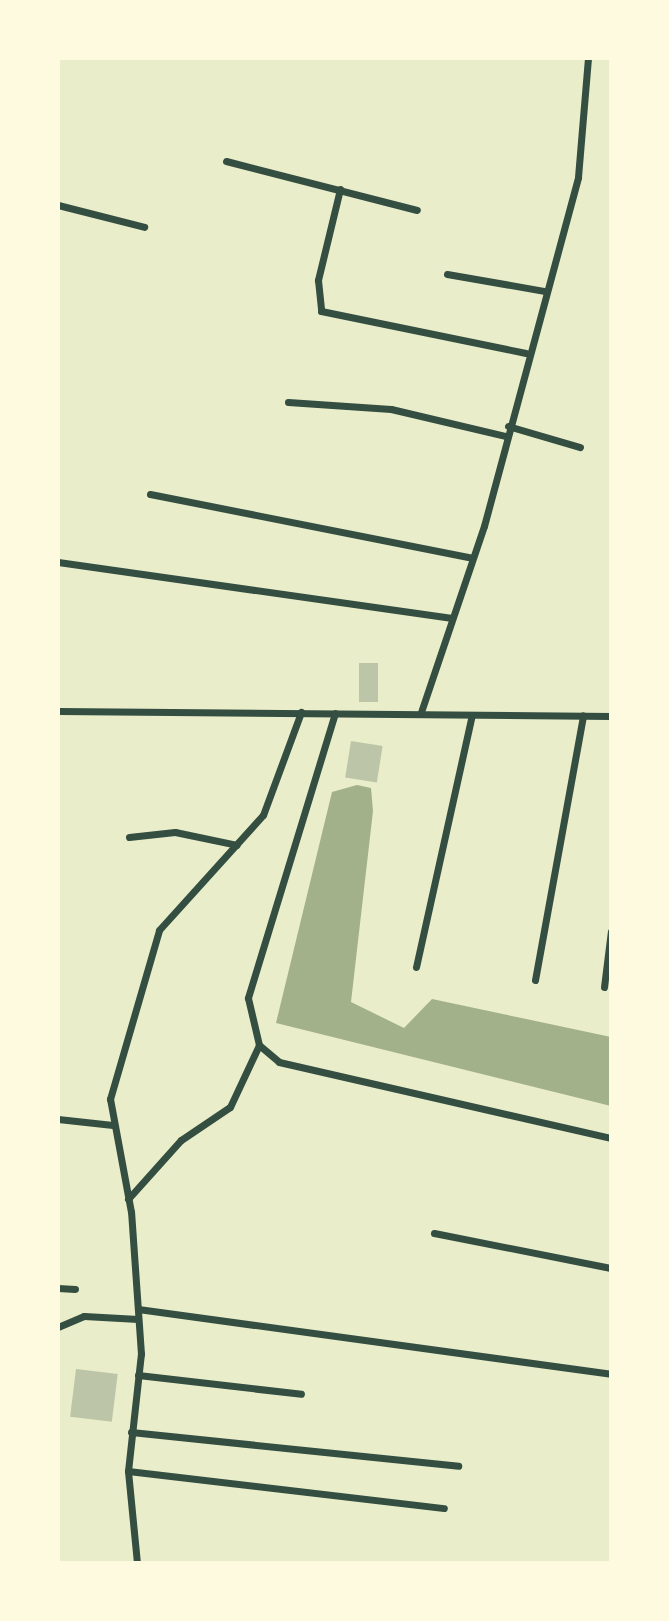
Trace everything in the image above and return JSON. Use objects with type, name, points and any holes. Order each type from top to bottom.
[{"type":"street","points":[[421,712],[472,558],[526,353],[578,177],[588,58]]},
{"type":"street","points":[[226,161],[417,210]]},
{"type":"street","points":[[340,189],[318,280],[321,311],[526,353]]},
{"type":"street","points":[[58,205],[144,227]]},
{"type":"street","points":[[447,274],[544,291]]},
{"type":"street","points":[[288,402],[391,409],[505,436]]},
{"type":"street","points":[[508,426],[580,447]]},
{"type":"street","points":[[150,494],[472,558]]},
{"type":"street","points":[[58,562],[452,618]]},
{"type":"street","points":[[58,711],[611,716]]},
{"type":"street","points":[[137,1563],[128,1471],[138,1375],[138,1309],[128,1199],[110,1099],[159,930],[237,845],[274,793],[301,712]]},
{"type":"street","points":[[335,713],[248,998],[259,1045],[279,1062],[611,1138]]},
{"type":"street","points":[[416,967],[472,715]]},
{"type":"street","points":[[535,980],[583,715]]},
{"type":"street","points":[[129,837],[175,832],[237,845]]},
{"type":"street","points":[[604,987],[611,931]]},
{"type":"street","points":[[128,1199],[181,1140],[230,1107],[259,1045]]},
{"type":"street","points":[[58,1119],[113,1125]]},
{"type":"street","points":[[434,1233],[611,1268]]},
{"type":"street","points":[[58,1288],[75,1289]]},
{"type":"street","points":[[138,1309],[611,1374]]},
{"type":"street","points":[[58,1327],[84,1316],[138,1319]]},
{"type":"street","points":[[138,1375],[301,1394]]},
{"type":"street","points":[[131,1432],[458,1466]]},
{"type":"street","points":[[128,1471],[444,1508]]},
{"type":"shaded area","points":[[357,785],[371,788],[373,811],[351,1002],[404,1028],[432,999],[611,1037],[611,1106],[276,1023],[332,792]]},
{"type":"building","points":[[359,663],[378,663],[378,702],[359,702]]},
{"type":"building","points":[[351,741],[383,746],[377,783],[345,778]]},
{"type":"building","points":[[76,1369],[118,1374],[112,1422],[70,1417]]}]
